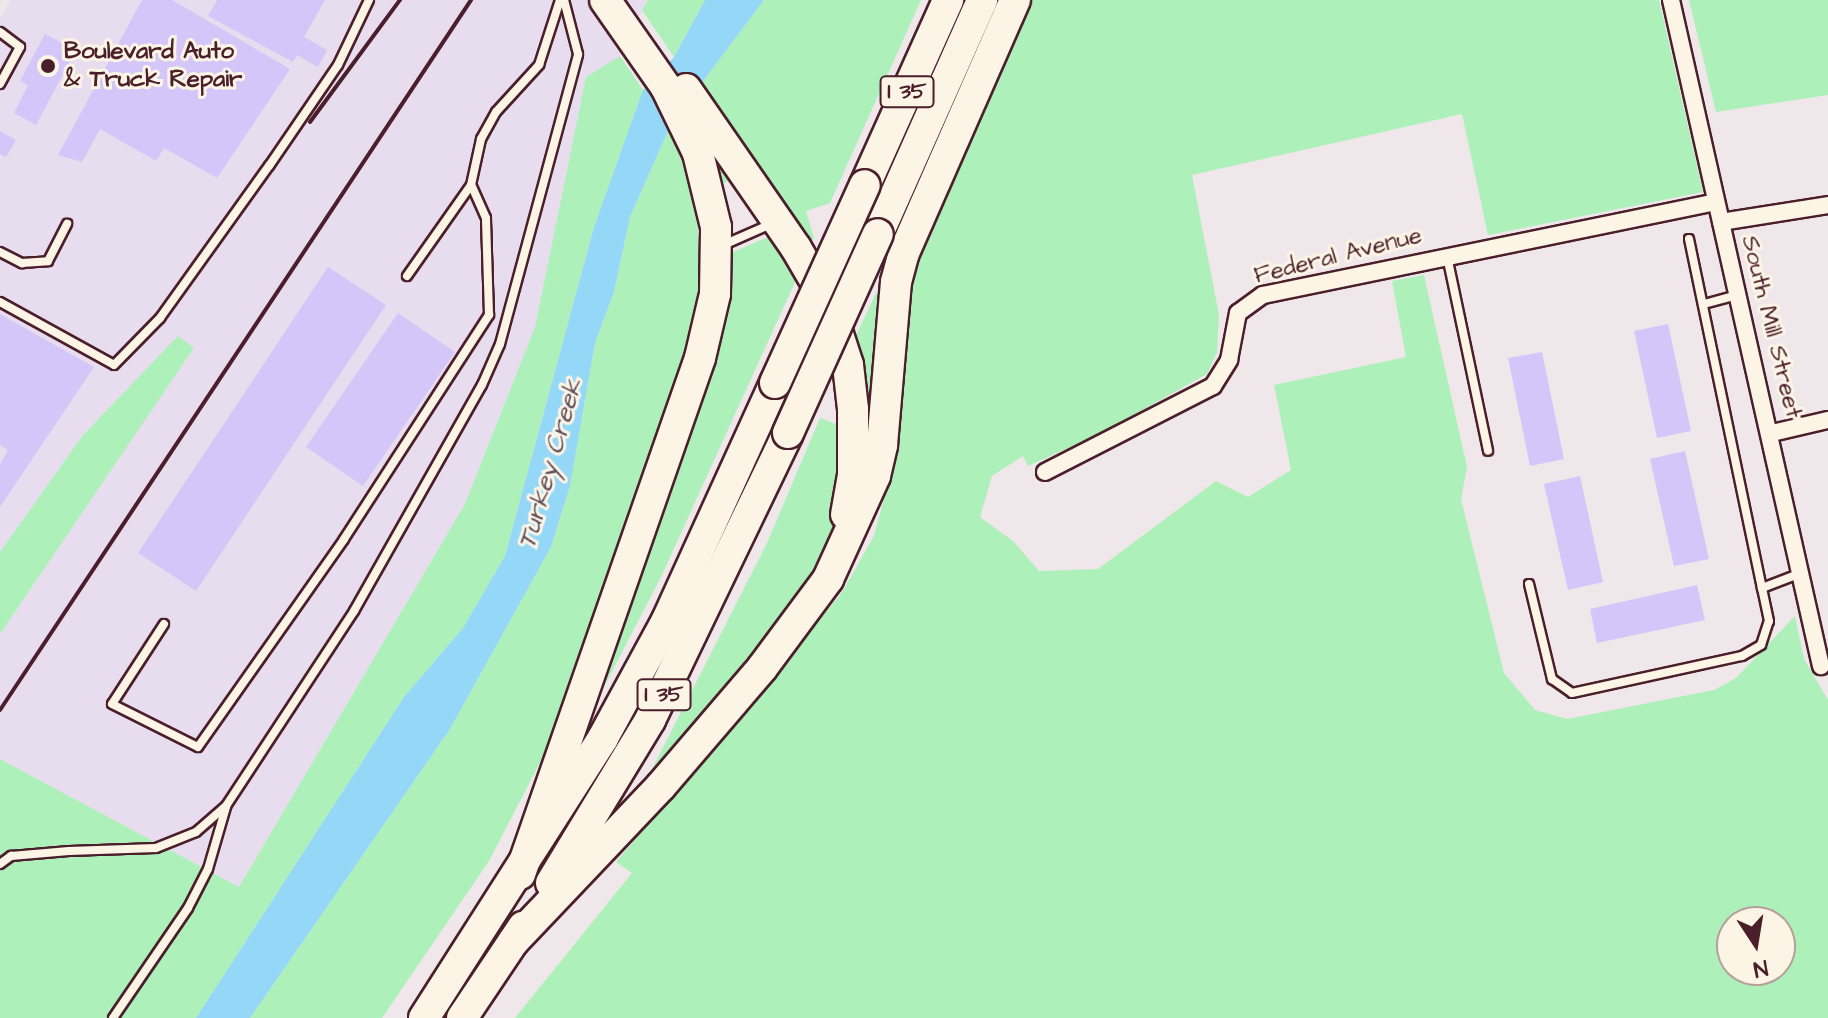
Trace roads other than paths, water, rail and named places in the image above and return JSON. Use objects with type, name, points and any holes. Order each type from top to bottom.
[{"type":"highway","points":[[520,874],[700,358],[713,306],[717,248],[711,196],[686,124],[605,0]]},
{"type":"highway","points":[[623,0],[778,221],[828,303],[848,365],[853,475],[837,563]]},
{"type":"highway","name":"I 35","points":[[424,1018],[520,874],[660,634],[948,0]]},
{"type":"highway","name":"I 35","points":[[462,1018],[513,942],[650,720],[788,433],[982,0]]},
{"type":"highway","points":[[513,942],[661,786],[752,680],[837,563],[875,476],[882,445],[896,282],[903,255],[1015,0]]},
{"type":"street","name":"South Mill Street","points":[[1671,0],[1772,433],[1821,666]]},
{"type":"street","name":"Federal Avenue","points":[[1045,472],[1213,386],[1229,360],[1238,313],[1263,295],[1447,254],[1716,202]]},
{"type":"street","points":[[1721,222],[1828,205]]},
{"type":"street","points":[[1772,433],[1828,420]]},
{"type":"lane","points":[[0,302],[114,365],[160,318],[269,166],[338,65],[369,0]]},
{"type":"lane","points":[[407,276],[471,185],[481,139],[496,112],[539,65],[562,0]]},
{"type":"lane","points":[[113,1018],[188,908],[208,869],[226,806],[354,611],[482,385],[500,344],[578,54],[562,0]]},
{"type":"lane","points":[[0,32],[20,47],[0,84]]},
{"type":"lane","points":[[164,624],[112,704],[198,747],[344,539],[489,315],[486,218],[471,185]]},
{"type":"lane","points":[[717,248],[778,221]]},
{"type":"lane","points":[[0,252],[22,263],[48,261],[67,224]]},
{"type":"lane","points":[[1529,584],[1552,679],[1572,693],[1742,656],[1761,645],[1769,621],[1689,239]]},
{"type":"lane","points":[[1447,254],[1488,451]]},
{"type":"lane","points":[[1704,304],[1739,295]]},
{"type":"lane","points":[[1762,588],[1802,573]]},
{"type":"lane","points":[[0,864],[11,856],[156,848],[181,842],[226,806]]},
{"type":"water","name":"Turkey Creek","points":[[705,0],[764,0],[671,124],[630,217],[614,292],[595,343],[570,486],[551,547],[450,729],[250,1018],[196,1018],[404,697],[463,628],[505,556],[594,227],[643,90],[674,57]]},
{"type":"railway","points":[[310,122],[400,0]]},
{"type":"railway","points":[[0,710],[471,0]]},
{"type":"place","name":"Boulevard Auto & Truck Repair","points":[[48,66]]}]
